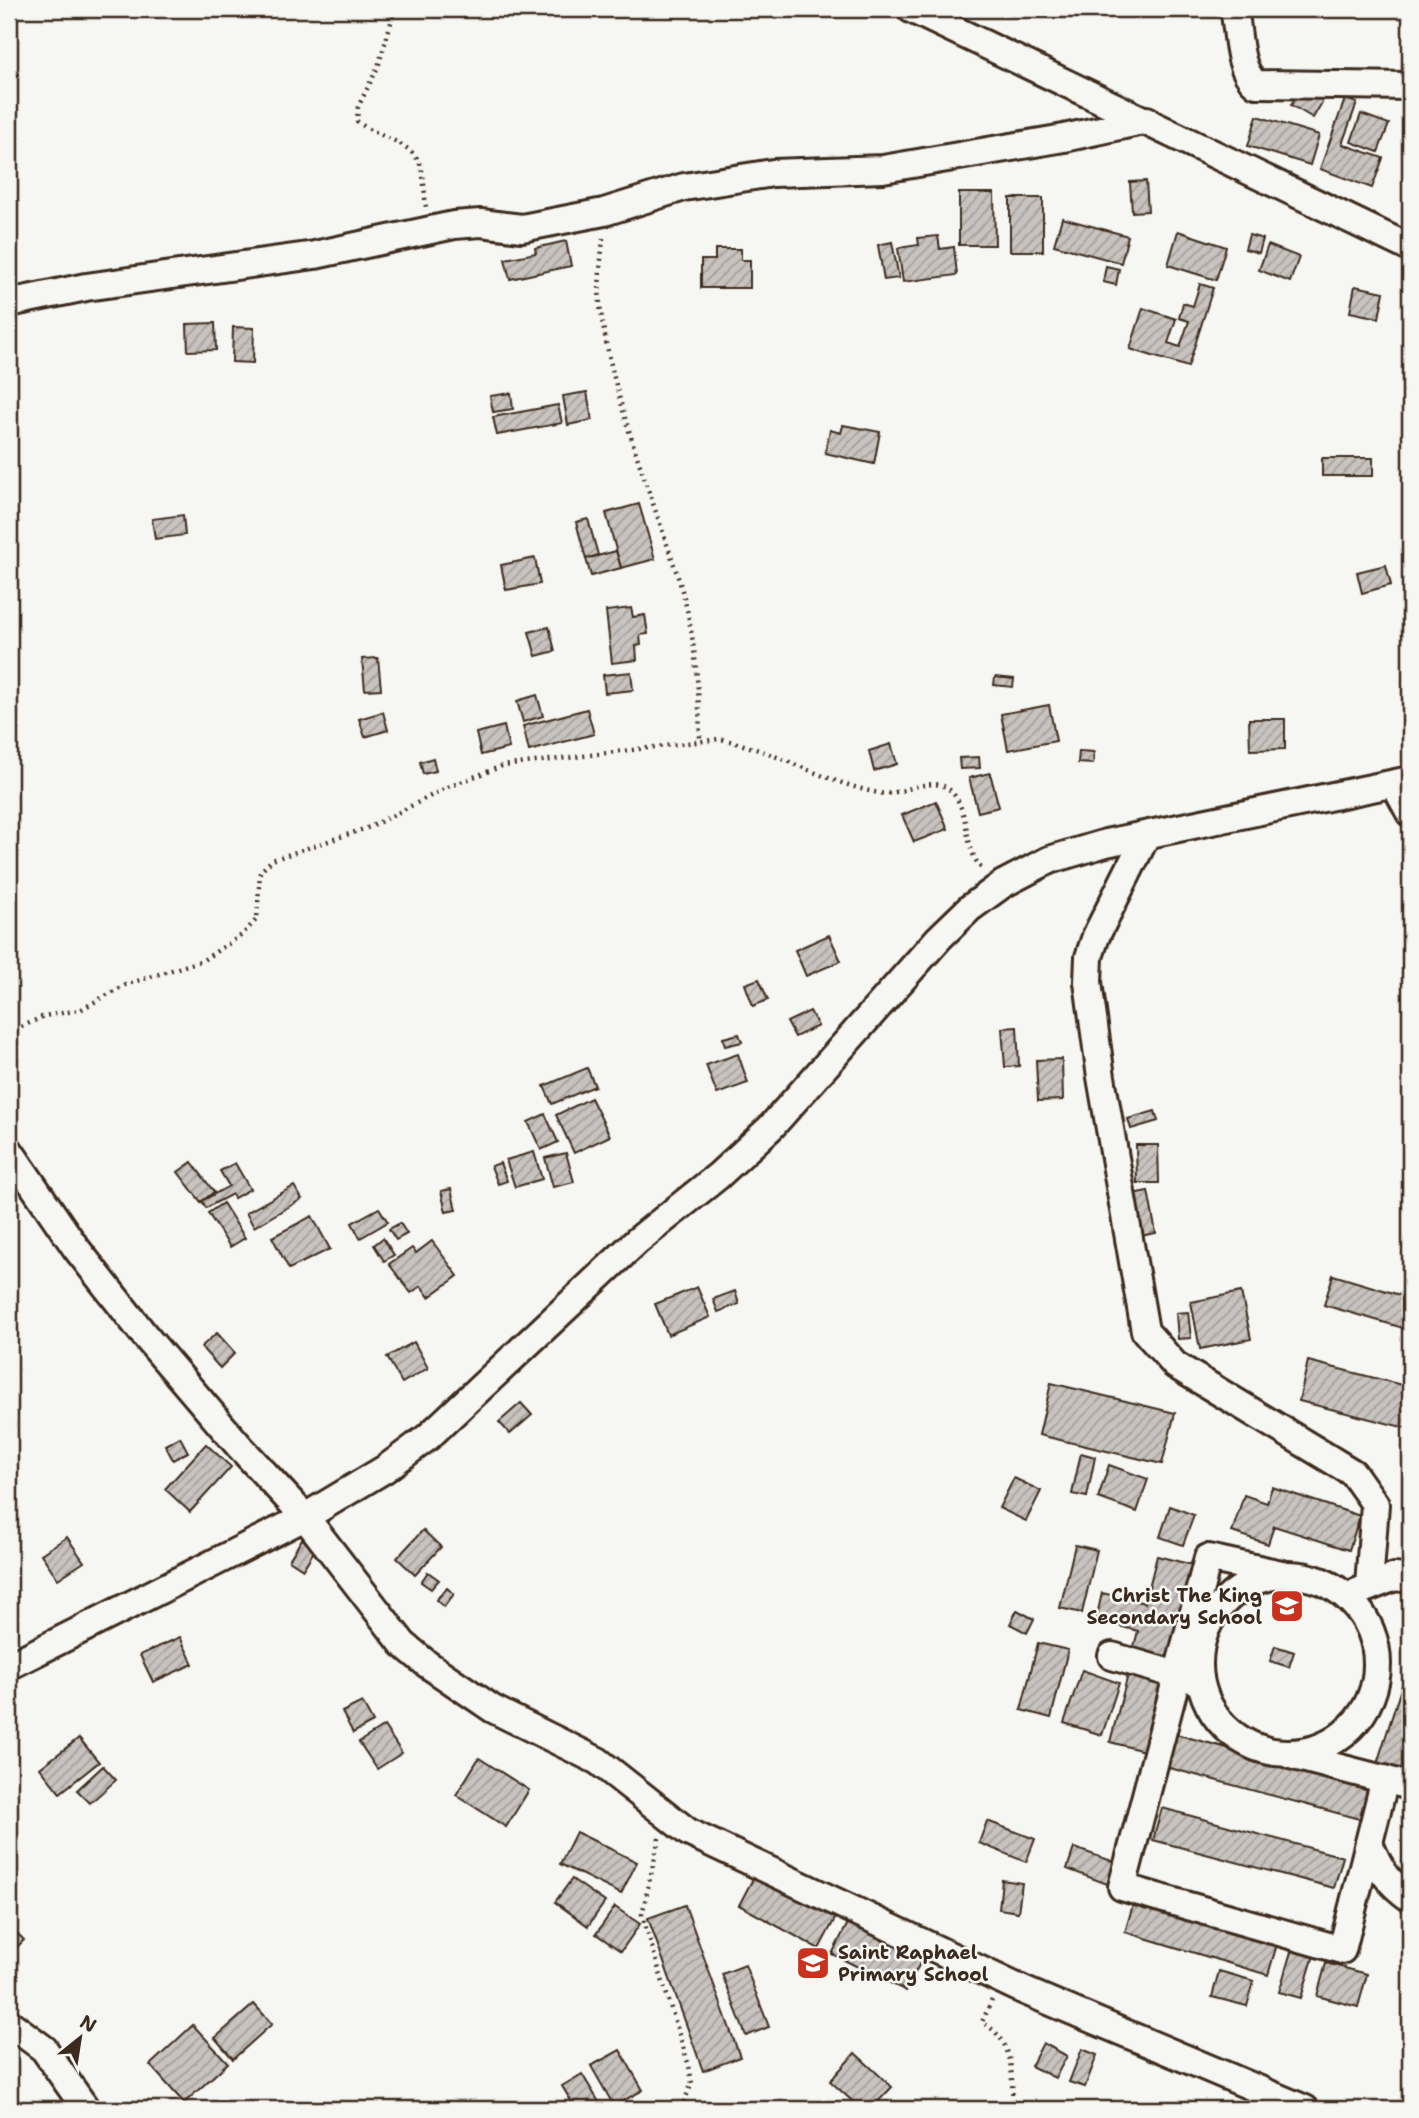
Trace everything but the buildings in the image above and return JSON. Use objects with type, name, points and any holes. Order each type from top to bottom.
[{"type":"street","points":[[911,9],[1410,248]]},
{"type":"street","points":[[1234,9],[1244,66],[1248,78],[1256,84],[1410,86]]},
{"type":"street","points":[[9,303],[86,287],[315,255],[481,223],[522,228],[604,212],[684,187],[772,173],[883,169],[1064,138],[1147,120]]},
{"type":"street","points":[[9,1665],[305,1517],[385,1469],[428,1437],[637,1241],[718,1176],[771,1127],[939,938],[970,908],[1003,884],[1049,860],[1146,836],[1402,782],[1410,813]]},
{"type":"street","points":[[1146,836],[1096,936],[1089,957],[1088,982],[1103,1091],[1145,1331],[1175,1365],[1353,1473],[1374,1504],[1358,1592],[1375,1645],[1377,1669],[1373,1692],[1362,1714],[1346,1732],[1325,1745],[1302,1752],[1278,1752]]},
{"type":"street","points":[[9,1150],[76,1248],[146,1337],[240,1447],[305,1517],[403,1644],[493,1709],[566,1744],[616,1773],[664,1815],[711,1844],[1002,1980],[1305,2109]]},
{"type":"street","points":[[1189,1679],[1208,1558],[1310,1578],[1333,1587],[1358,1592],[1395,1577],[1410,1579]]},
{"type":"street","points":[[1112,1656],[1189,1679],[1233,1734],[1254,1746],[1398,1782],[1369,1843],[1342,1950],[1122,1887],[1189,1679],[1208,1624],[1221,1604],[1240,1588],[1262,1579],[1286,1575]]},
{"type":"street","points":[[1369,1843],[1391,1885],[1410,1898]]},
{"type":"street","points":[[9,2023],[44,2049],[86,2109]]},
{"type":"path","points":[[395,9],[378,67],[358,107],[358,121],[366,129],[403,146],[419,161],[429,231]]},
{"type":"path","points":[[604,212],[600,309],[613,368],[684,601],[699,696],[700,741]]},
{"type":"path","points":[[9,1032],[44,1016],[80,1010],[125,985],[203,960],[242,935],[257,919],[260,872],[272,860],[370,827],[448,787],[502,766],[720,739],[746,745],[882,794],[936,784],[949,789],[956,798],[974,856],[981,868],[1003,884]]},
{"type":"path","points":[[664,1815],[642,1915],[689,2066],[692,2083],[681,2109]]},
{"type":"path","points":[[1002,1980],[982,2022],[996,2030],[1006,2043],[1011,2064],[1013,2109]]},
{"type":"place","name":"Christ The King Secondary School","points":[[1287,1606]]},
{"type":"place","name":"Saint Raphael Primary School","points":[[813,1963]]}]
